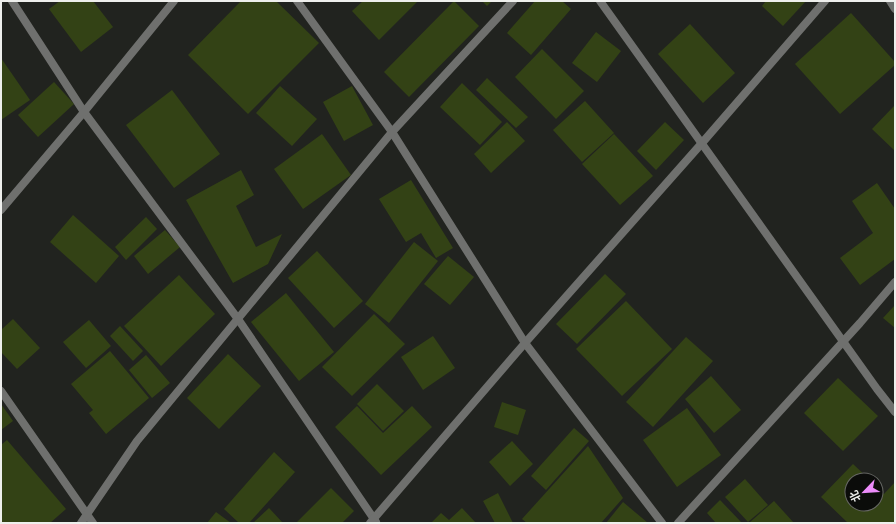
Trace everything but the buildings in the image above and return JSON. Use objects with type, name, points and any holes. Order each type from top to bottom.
[{"type":"street","points":[[12,1],[84,112],[238,319],[373,522],[525,343],[825,1]]},
{"type":"street","points":[[1,210],[84,112],[174,1]]},
{"type":"street","points":[[297,1],[392,132],[525,343],[662,523]]},
{"type":"street","points":[[80,523],[137,441],[392,132],[513,1]]},
{"type":"street","points":[[600,1],[843,342],[895,412]]},
{"type":"street","points":[[890,1],[895,9]]},
{"type":"street","points":[[678,523],[843,342],[895,282]]},
{"type":"street","points":[[1,392],[93,523]]}]
